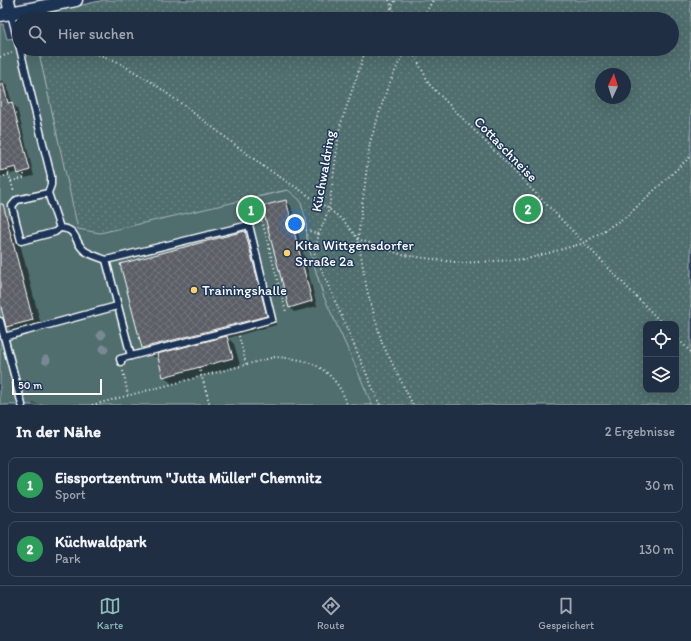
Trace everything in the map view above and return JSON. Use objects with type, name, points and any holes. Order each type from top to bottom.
[{"type":"street","points":[[6,15],[8,0]]},
{"type":"street","points":[[20,12],[76,0]]},
{"type":"lane","points":[[6,15],[12,30]]},
{"type":"lane","points":[[22,56],[52,176],[51,185],[48,192],[60,228]]},
{"type":"lane","points":[[48,192],[17,200],[12,206],[21,241],[55,232],[60,228],[67,229],[72,231],[84,250],[106,260],[249,225],[272,319],[120,359],[120,362]]},
{"type":"lane","points":[[106,260],[131,356]]},
{"type":"lane","points":[[4,337],[117,306]]},
{"type":"lane","points":[[0,322],[22,405]]},
{"type":"path","points":[[389,0],[394,12]]},
{"type":"path","points":[[388,12],[396,0]]},
{"type":"path","points":[[426,12],[433,0]]},
{"type":"path","points":[[0,57],[12,52]]},
{"type":"path","points":[[102,56],[116,61],[153,83],[262,166],[329,209],[343,220],[358,239],[403,255],[462,263],[527,259],[584,243],[627,216],[691,156]]},
{"type":"path","name":"Küchwaldring","points":[[364,56],[340,126],[329,209],[319,234],[314,252],[380,405]]},
{"type":"path","points":[[402,56],[387,89],[370,142],[358,239],[368,290],[382,343],[413,405]]},
{"type":"path","name":"Cottaschneise","points":[[415,56],[430,85],[660,321]]},
{"type":"path","points":[[7,169],[17,200]]},
{"type":"path","points":[[11,181],[24,178],[24,172]]},
{"type":"path","points":[[0,177],[9,175]]},
{"type":"path","points":[[261,217],[286,312]]},
{"type":"path","points":[[294,229],[302,229],[319,234]]},
{"type":"path","points":[[236,329],[246,364]]},
{"type":"path","points":[[679,340],[691,352]]},
{"type":"path","points":[[92,405],[275,357],[296,359],[315,365],[332,378],[345,397],[347,405]]},
{"type":"path","points":[[200,367],[210,405]]},
{"type":"path","points":[[125,378],[128,395]]},
{"type":"green space","points":[[104,0],[691,0],[691,405],[351,405],[323,295],[307,242],[306,220],[287,190],[252,198],[248,210],[121,251],[77,229],[40,56],[679,56],[679,12],[52,12]]},
{"type":"green space","points":[[0,24],[3,24],[7,39],[12,39],[12,56],[40,56],[78,229],[100,233],[288,190],[300,200],[306,220],[307,242],[323,295],[372,405],[0,405]]},
{"type":"building","points":[[3,83],[8,103],[12,102],[30,170],[18,174],[16,167],[0,171],[0,84]]},
{"type":"building","name":"Kita Wittgensdorfer Straße 2a","points":[[286,200],[312,301],[289,308],[262,206]]},
{"type":"building","points":[[0,204],[3,204],[33,320],[6,327],[0,303]]},
{"type":"building","name":"Trainingshalle","points":[[245,231],[267,316],[142,348],[120,264]]},
{"type":"building","points":[[227,336],[233,358],[163,377],[157,354]]},
{"type":"place","name":"Küchwaldpark","points":[[528,209]]},
{"type":"place","name":"Eissportzentrum \"Jutta Müller\" Chemnitz","points":[[251,210]]},
{"type":"place","name":"Kita Wittgensdorfer Straße 2a","points":[[287,253]]},
{"type":"place","name":"Trainingshalle","points":[[194,290]]}]
